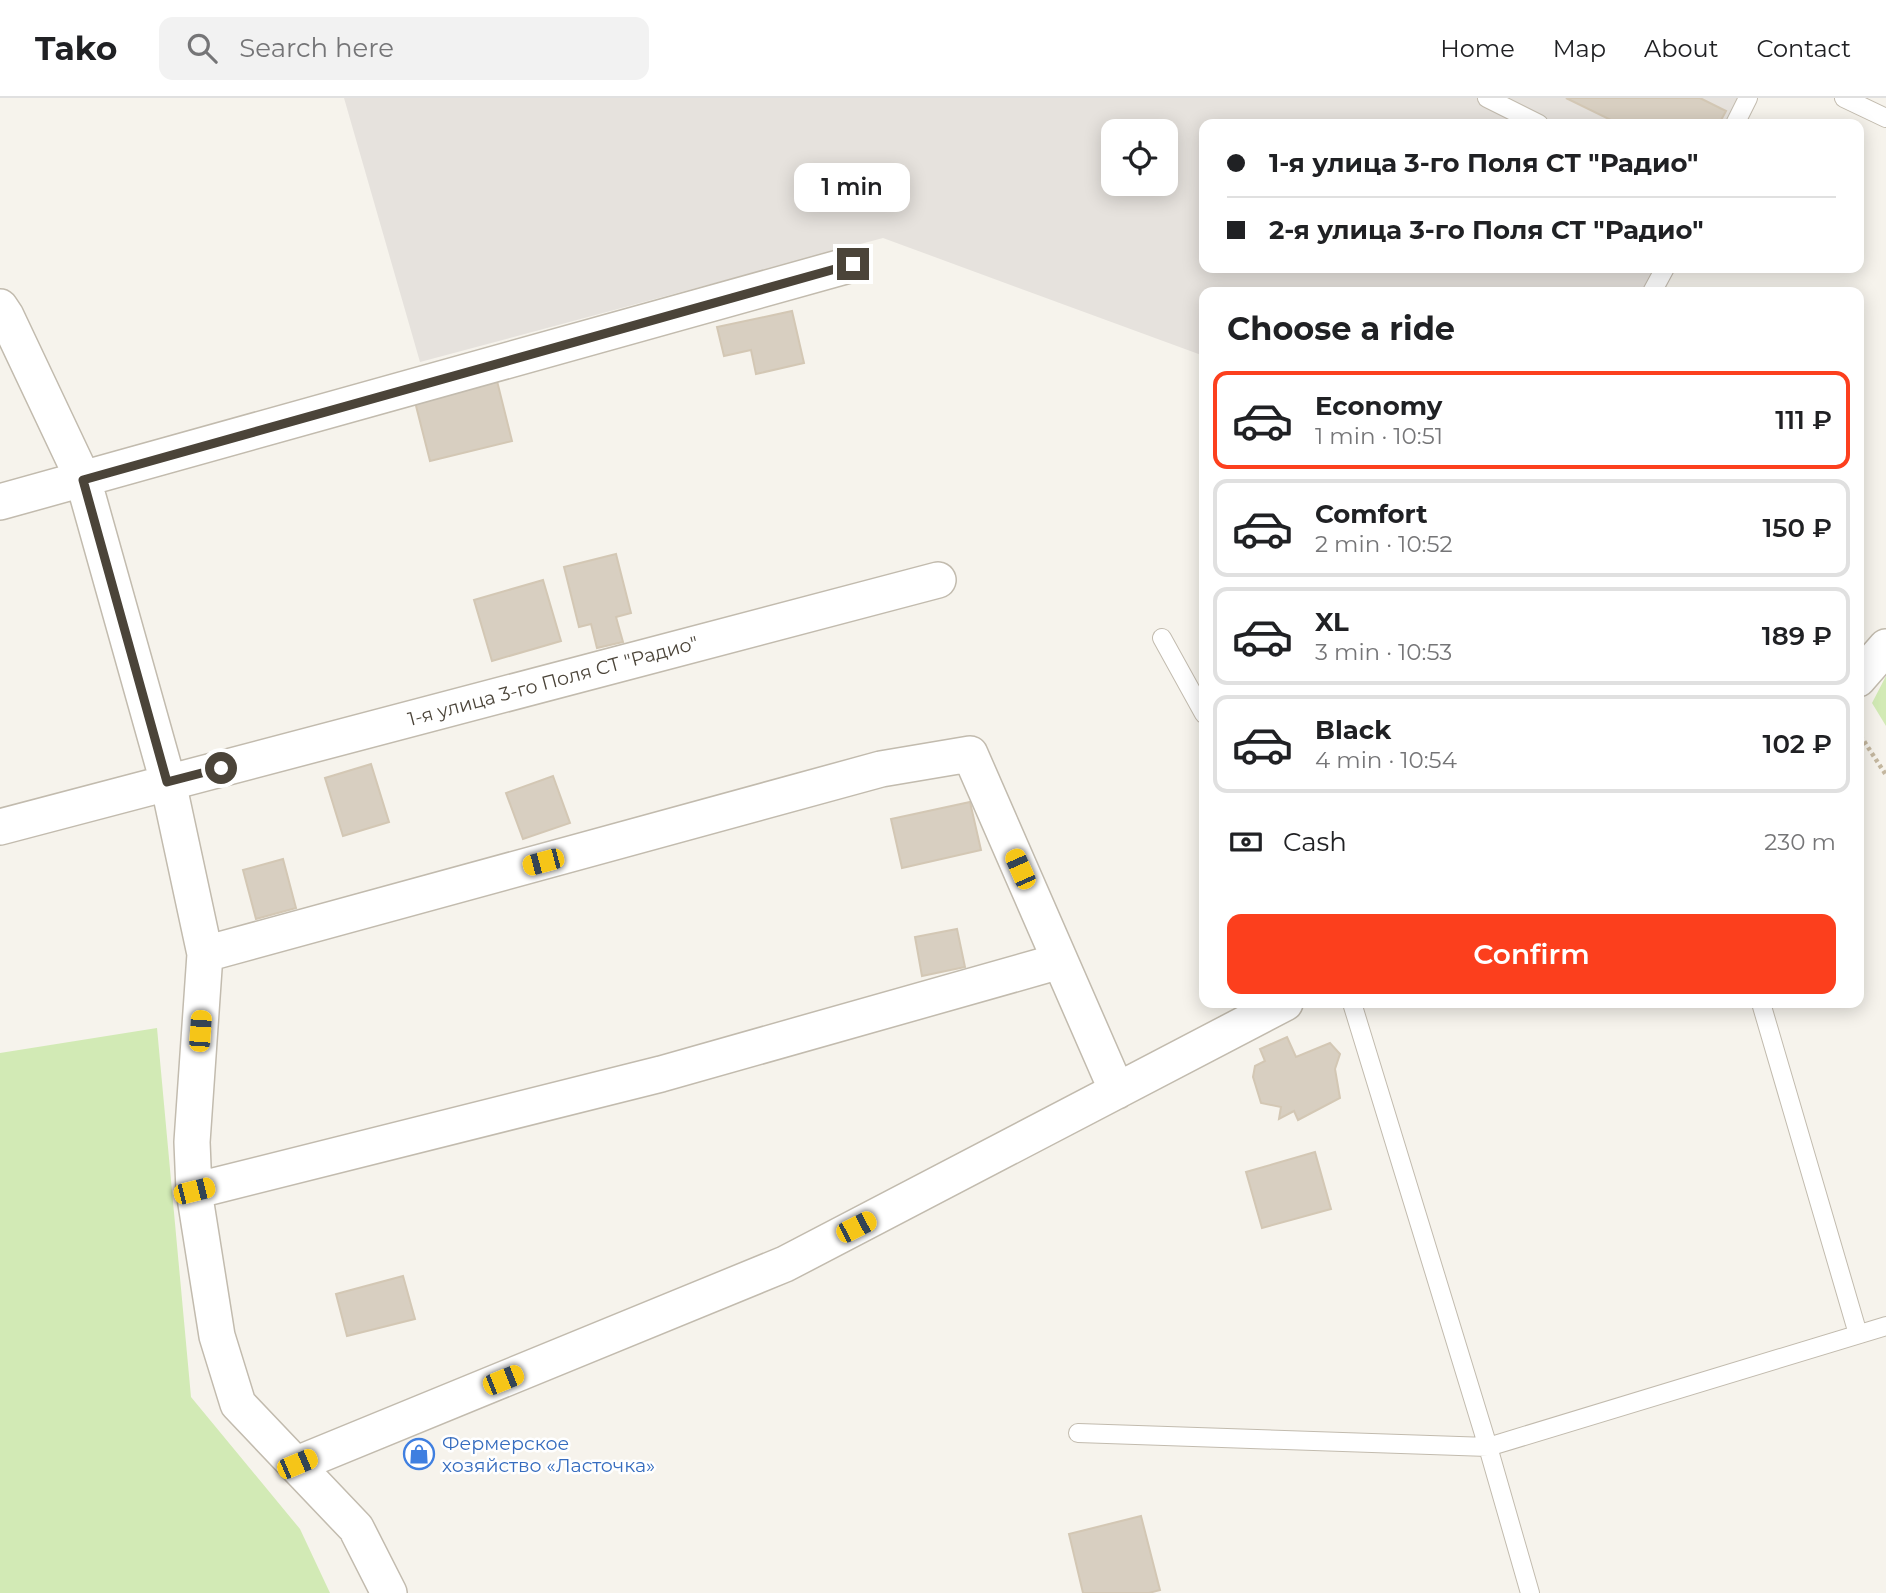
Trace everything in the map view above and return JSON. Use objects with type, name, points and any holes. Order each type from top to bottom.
[{"type":"street","points":[[0,502],[853,264]]},
{"type":"street","points":[[0,307],[83,480],[167,782],[205,954],[192,1142],[194,1191],[216,1336],[238,1404],[356,1528],[389,1593]]},
{"type":"street","name":"1-я улица 3-го Поля СТ \"Радио\"","points":[[0,827],[938,580]]},
{"type":"street","points":[[1864,672],[1886,647]]},
{"type":"street","points":[[205,954],[881,769],[970,754],[1117,1091]]},
{"type":"street","points":[[194,1191],[660,1074],[1060,961]]},
{"type":"street","points":[[297,1464],[785,1264],[1275,1008]]},
{"type":"lane","points":[[1487,98],[1529,119]]},
{"type":"lane","points":[[1738,119],[1748,98]]},
{"type":"lane","points":[[1844,98],[1886,118]]},
{"type":"lane","points":[[1162,638],[1199,706]]},
{"type":"lane","points":[[1354,1008],[1530,1593]]},
{"type":"lane","points":[[1762,1008],[1858,1334]]},
{"type":"lane","points":[[1078,1433],[1488,1447],[1886,1325]]},
{"type":"path","points":[[1864,741],[1886,775]]},
{"type":"shaded area","points":[[344,98],[1756,98],[1746,119],[1199,119],[1199,273],[1674,273],[1666,287],[1199,287],[1199,354],[883,238],[420,362]]},
{"type":"green space","points":[[1886,676],[1886,726],[1872,703]]},
{"type":"green space","points":[[157,1028],[191,1397],[300,1529],[330,1593],[0,1593],[0,1053]]},
{"type":"building","points":[[1566,98],[1700,98],[1726,111],[1722,119],[1609,119]]},
{"type":"building","points":[[792,311],[804,363],[756,374],[751,350],[724,356],[717,327]]},
{"type":"building","points":[[495,373],[512,441],[430,461],[413,394]]},
{"type":"building","points":[[616,554],[631,613],[616,617],[623,642],[597,648],[591,624],[579,627],[564,567]]},
{"type":"building","points":[[543,580],[561,641],[492,661],[474,600]]},
{"type":"building","points":[[371,764],[389,822],[343,836],[325,778]]},
{"type":"building","points":[[553,776],[570,823],[523,839],[506,793]]},
{"type":"building","points":[[970,802],[981,850],[902,868],[891,819]]},
{"type":"building","points":[[283,859],[296,908],[256,919],[243,870]]},
{"type":"building","points":[[957,929],[965,967],[922,976],[915,937]]},
{"type":"building","points":[[1287,1037],[1296,1057],[1330,1043],[1340,1054],[1335,1069],[1340,1098],[1298,1120],[1294,1111],[1279,1119],[1281,1107],[1261,1103],[1253,1077],[1255,1066],[1265,1061],[1260,1049]]},
{"type":"building","points":[[1315,1152],[1331,1209],[1262,1228],[1246,1172]]},
{"type":"building","points":[[403,1276],[415,1319],[347,1336],[336,1294]]},
{"type":"building","points":[[1141,1516],[1160,1590],[1149,1593],[1083,1593],[1069,1534]]},
{"type":"place","name":"Фермерское хозяйство «Ласточка»","points":[[419,1454]]},
{"type":"route","points":[[221,768],[167,782],[83,480],[853,264]]}]
